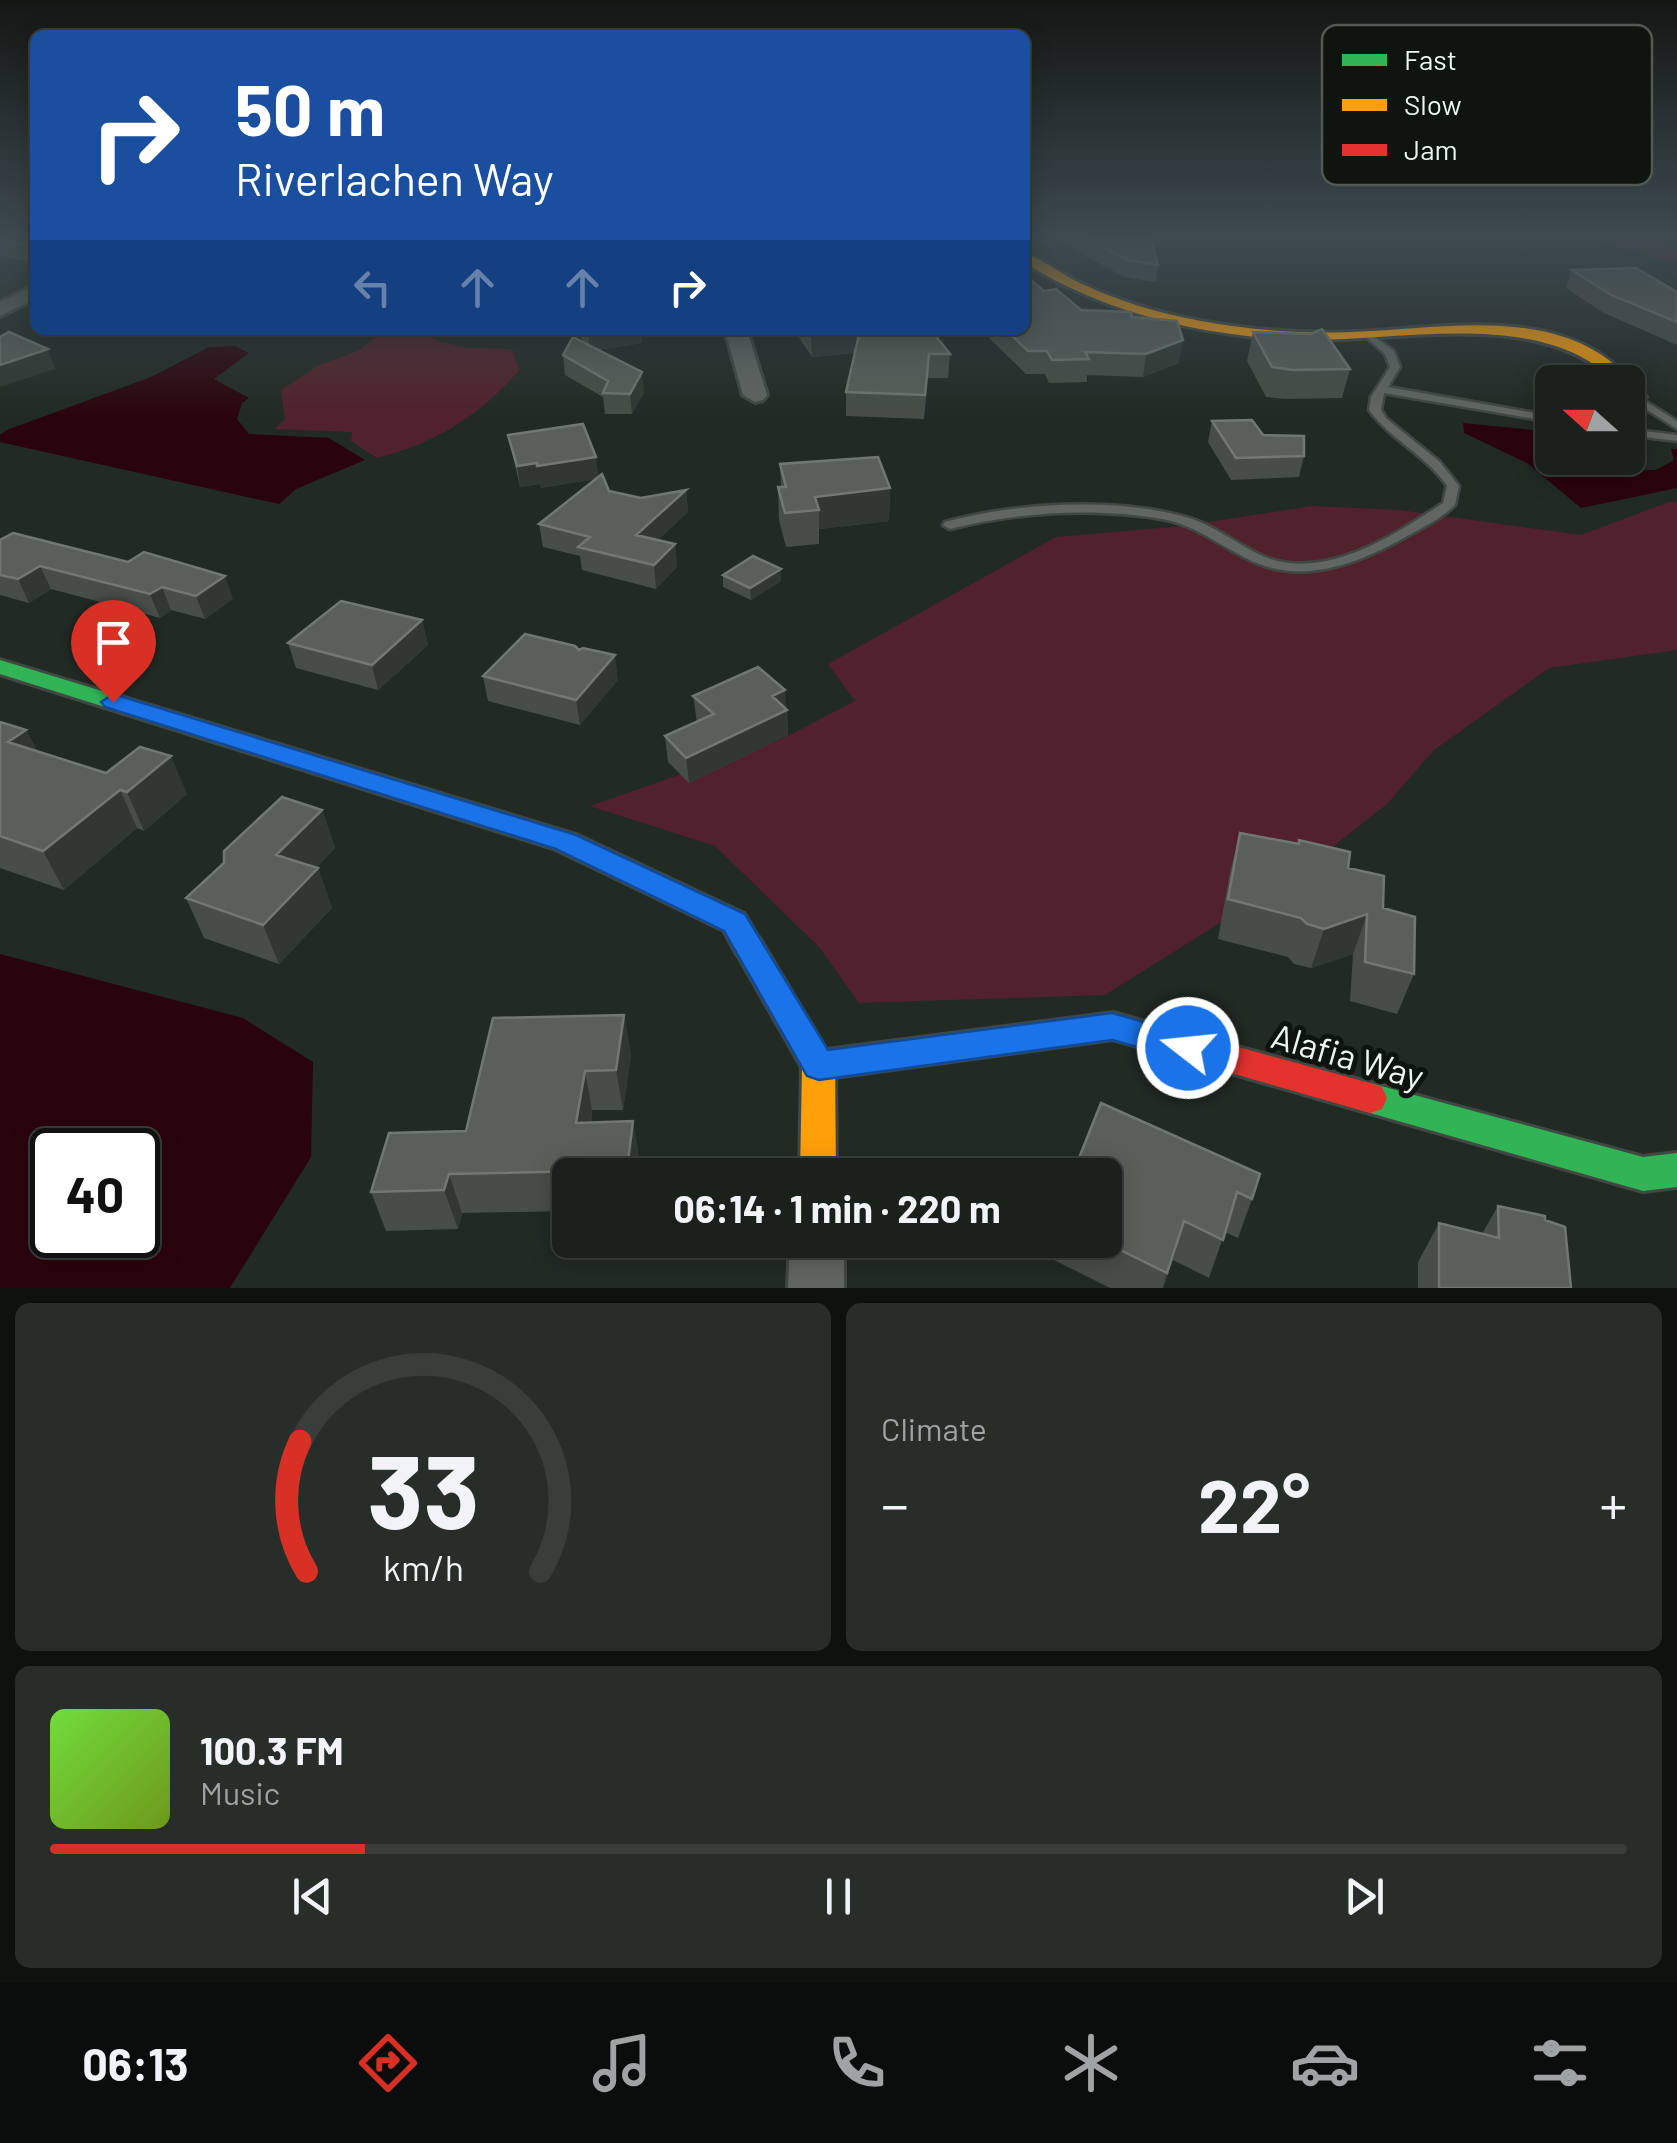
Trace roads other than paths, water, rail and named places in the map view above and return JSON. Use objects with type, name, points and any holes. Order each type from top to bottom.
[{"type":"street","points":[[0,310],[26,296]]},
{"type":"street","points":[[1099,296],[1141,311],[1252,331],[1372,338],[1482,329],[1522,332],[1579,348],[1607,365]]},
{"type":"street","points":[[737,335],[755,395]]},
{"type":"street","points":[[0,667],[566,842],[734,922],[819,1066],[818,1158]]},
{"type":"street","name":"Alafia Way","points":[[819,1066],[1112,1026],[1644,1174],[1677,1170]]},
{"type":"street","points":[[816,1288],[817,1258]]},
{"type":"lane","points":[[950,525],[994,516],[1150,512],[1186,520],[1288,568],[1359,554],[1396,539],[1449,505],[1453,486],[1441,468],[1380,418],[1374,403],[1395,367],[1390,354],[1372,338]]},
{"type":"lane","points":[[1382,389],[1535,416]]},
{"type":"lane","points":[[1645,402],[1677,426]]},
{"type":"lane","points":[[1645,434],[1677,438]]}]
